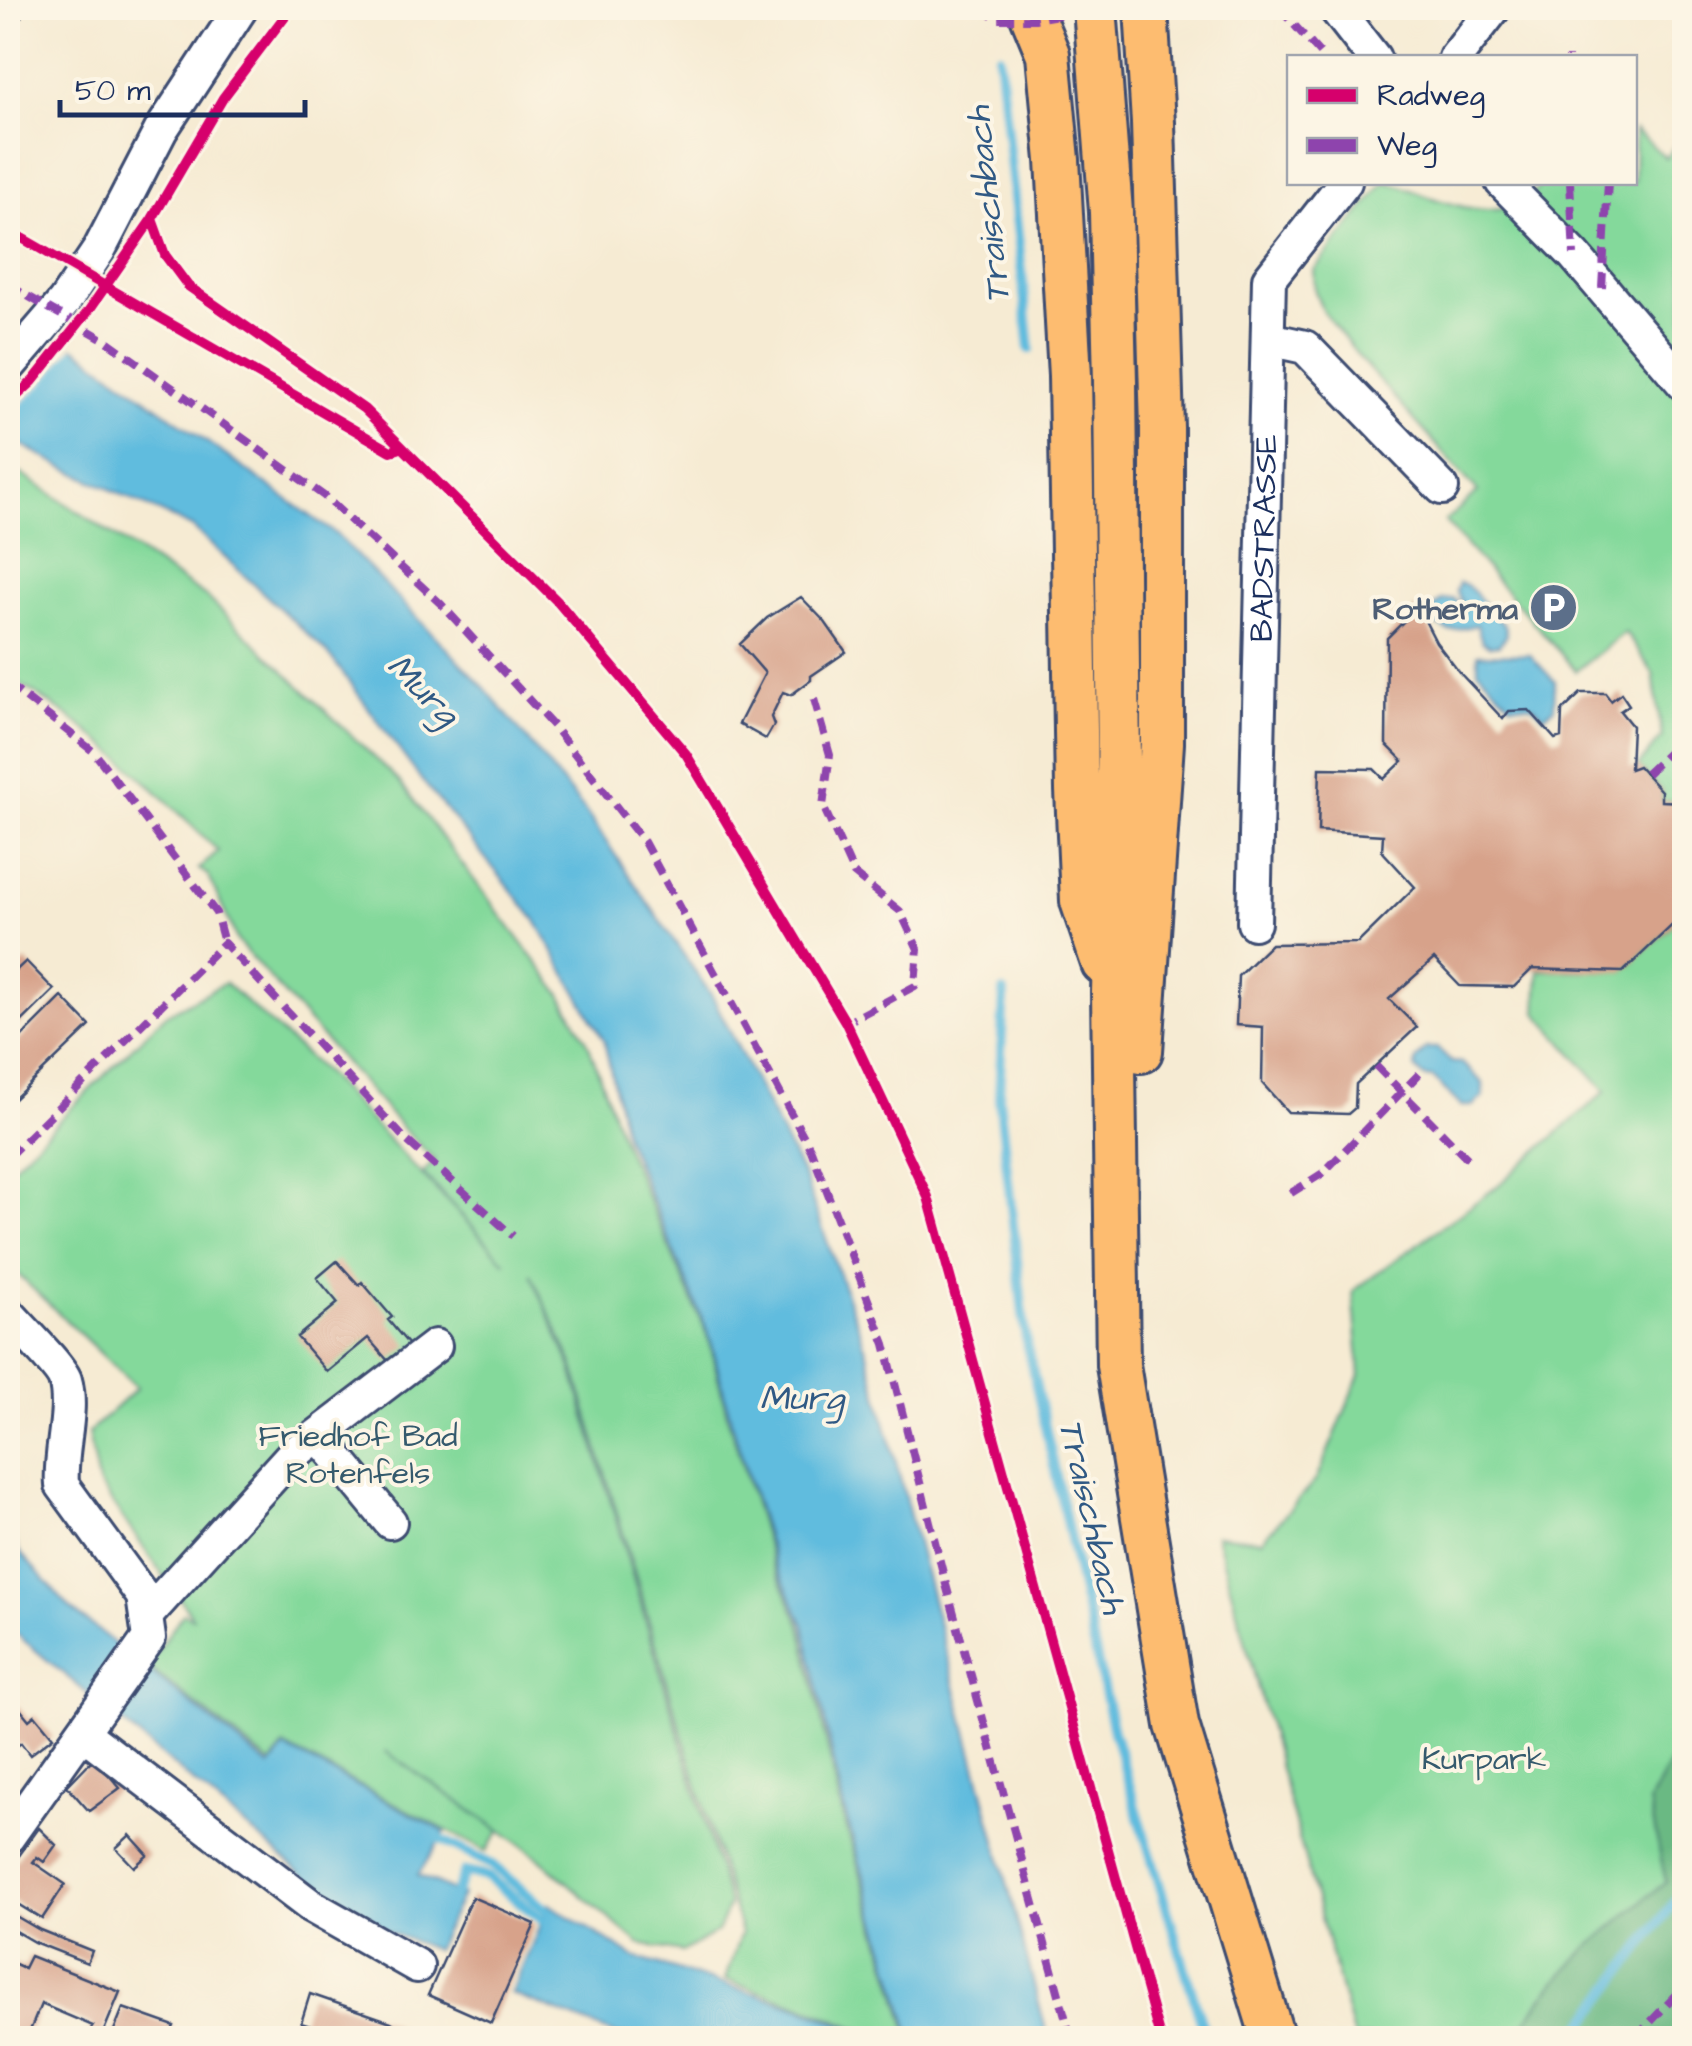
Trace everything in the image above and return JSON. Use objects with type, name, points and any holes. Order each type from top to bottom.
[{"type":"main road","points":[[1028,8],[1048,54],[1058,160],[1070,376],[1082,901],[1113,992]]},
{"type":"main road","points":[[1095,8],[1111,212],[1115,382],[1119,764],[1113,992],[1118,1366],[1177,1725],[1272,2038]]},
{"type":"main road","points":[[1118,1366],[1142,1276],[1141,1020],[1162,743],[1162,428],[1146,8]]},
{"type":"street","points":[[8,367],[64,302],[99,250],[162,130],[240,8]]},
{"type":"street","points":[[1335,8],[1372,55]]},
{"type":"street","points":[[1457,55],[1494,8]]},
{"type":"street","name":"BADSTRASSE","points":[[1254,922],[1268,279],[1343,185]]},
{"type":"street","points":[[1505,185],[1574,255],[1684,384]]},
{"type":"street","points":[[1268,338],[1305,347],[1442,488]]},
{"type":"street","points":[[8,1312],[65,1378],[62,1484],[143,1596],[149,1638],[10,1828]]},
{"type":"street","points":[[146,1616],[292,1455],[435,1346]]},
{"type":"street","points":[[320,1437],[390,1522]]},
{"type":"street","points":[[87,1726],[311,1906],[417,1966]]},
{"type":"green space","points":[[1637,132],[1666,158],[1684,133],[1684,802],[1661,801],[1661,791],[1638,766],[1662,737],[1653,673],[1625,632],[1576,671],[1445,521],[1478,492],[1362,361],[1322,310],[1315,291],[1314,270],[1382,185],[1398,185],[1453,205],[1486,210],[1516,205],[1539,185],[1637,185]]},
{"type":"green space","name":"Friedhof Bad Rotenfels","points":[[8,465],[209,599],[399,781],[560,993],[588,1043],[622,1139],[708,1337],[728,1419],[773,1565],[801,1626],[841,1809],[910,2038],[880,2038],[725,1980],[741,1933],[573,1364],[531,1274],[571,1366],[729,1905],[717,1932],[682,1952],[639,1944],[532,1852],[385,1751],[500,1831],[486,1851],[284,1746],[271,1764],[147,1666],[183,1613],[194,1619],[98,1483],[88,1433],[137,1388],[8,1265],[8,1171],[165,1015],[225,983],[320,1068],[506,1263],[423,1173],[435,1160],[238,942],[208,875],[199,869],[218,851],[94,736],[8,677]]},
{"type":"green space","name":"Kurpark","points":[[1684,914],[1684,2038],[1354,2038],[1216,1535],[1262,1540],[1316,1480],[1360,1375],[1353,1291],[1495,1188],[1606,1091],[1537,1013],[1539,970],[1623,971]]},
{"type":"green space","points":[[1684,1737],[1684,2038],[1517,2038],[1564,1972],[1666,1882],[1649,1802]]},
{"type":"water","name":"Murg","points":[[8,314],[77,349],[337,535],[484,687],[583,808],[712,996],[805,1180],[866,1349],[1048,2038],[912,2038],[844,1809],[804,1625],[775,1564],[710,1337],[625,1136],[604,1040],[535,919],[420,778],[328,653],[192,527],[62,467],[8,437]]},
{"type":"water","points":[[1459,583],[1467,585],[1505,626],[1507,635],[1499,645],[1482,642],[1477,625],[1449,631],[1435,624],[1433,608],[1442,600],[1453,599],[1466,610],[1456,591]]},
{"type":"water","points":[[1478,654],[1530,655],[1555,682],[1554,708],[1544,716],[1533,705],[1511,704],[1478,670]]},
{"type":"water","points":[[1426,1048],[1437,1048],[1451,1062],[1462,1063],[1483,1083],[1483,1097],[1472,1106],[1461,1106],[1433,1078],[1424,1077],[1415,1068]]},
{"type":"water","points":[[8,1512],[17,1549],[70,1608],[270,1767],[285,1748],[445,1832],[418,1875],[462,1895],[435,1950],[356,1919],[8,1626]]},
{"type":"water","points":[[549,1904],[634,1957],[801,2008],[873,2038],[638,2038],[615,2034],[511,1994]]},
{"type":"pier","points":[[18,314],[76,343],[41,385],[8,416],[8,327]]},
{"type":"building","points":[[8,8],[23,8],[22,16],[8,13]]},
{"type":"building","points":[[801,597],[846,652],[791,695],[783,692],[766,739],[739,724],[765,673],[740,644],[767,618]]},
{"type":"building","points":[[1418,607],[1436,642],[1503,719],[1509,711],[1529,710],[1555,739],[1561,737],[1562,711],[1581,693],[1605,693],[1611,701],[1621,693],[1629,705],[1620,711],[1632,726],[1630,769],[1638,766],[1661,791],[1661,801],[1684,802],[1684,914],[1623,972],[1532,969],[1514,987],[1460,986],[1434,959],[1389,999],[1417,1027],[1356,1084],[1355,1108],[1348,1114],[1288,1112],[1262,1083],[1263,1027],[1236,1025],[1238,976],[1271,944],[1358,943],[1415,887],[1382,851],[1383,835],[1318,831],[1320,768],[1374,769],[1384,779],[1403,761],[1386,744],[1387,638]]},
{"type":"building","points":[[26,961],[54,990],[8,1035],[8,978]]},
{"type":"building","points":[[62,997],[90,1026],[11,1102],[8,1051]]},
{"type":"building","points":[[337,1261],[359,1285],[362,1282],[392,1317],[388,1320],[409,1345],[389,1362],[368,1338],[327,1372],[297,1337],[338,1303],[317,1278]]},
{"type":"building","points":[[8,1694],[29,1720],[35,1715],[53,1737],[30,1755],[21,1743],[8,1753]]},
{"type":"building","points":[[94,1758],[120,1788],[89,1811],[67,1786]]},
{"type":"building","points":[[39,1828],[56,1845],[44,1862],[37,1857],[33,1862],[65,1884],[42,1919],[8,1898],[8,1871]]},
{"type":"building","points":[[130,1835],[148,1855],[134,1867],[116,1848]]},
{"type":"building","points":[[472,1897],[535,1924],[491,2023],[428,1995]]},
{"type":"building","points":[[14,1915],[92,1951],[87,1963],[8,1927]]},
{"type":"building","points":[[30,1956],[120,1992],[101,2038],[85,2038],[93,2026],[41,2004],[27,2038],[8,2038],[8,1970],[11,1962],[24,1968]]},
{"type":"building","points":[[310,1994],[391,2022],[416,2038],[348,2038],[301,2023]]},
{"type":"building","points":[[123,2008],[174,2026],[169,2038],[111,2038]]},
{"type":"waterway","name":"Traischbach","points":[[999,56],[1030,349]]},
{"type":"waterway","name":"Traischbach","points":[[1004,992],[999,1098],[1026,1341],[1113,1731],[1206,2038]]},
{"type":"waterway","points":[[440,1839],[492,1865],[556,1918]]},
{"type":"waterway","points":[[451,1903],[465,1872],[488,1877],[551,1927]]},
{"type":"waterway","points":[[1574,2038],[1684,1889]]},
{"type":"marked path","points":[[979,8],[999,19],[1035,19],[1099,8]]},
{"type":"marked path","points":[[1279,8],[1321,55]]},
{"type":"marked path","points":[[1570,185],[1574,255]]},
{"type":"marked path","points":[[1602,288],[1608,185]]},
{"type":"marked path","points":[[8,285],[107,341],[324,496],[441,604],[553,726],[644,842],[811,1150],[885,1344],[945,1581],[1071,2038]]},
{"type":"marked path","points":[[8,684],[94,752],[216,913],[224,943]]},
{"type":"marked path","points":[[814,699],[830,755],[823,806],[854,874],[900,911],[918,949],[915,986],[846,1023]]},
{"type":"marked path","points":[[1646,774],[1684,738]]},
{"type":"marked path","points":[[8,1157],[224,943],[406,1140],[513,1236]]},
{"type":"marked path","points":[[1376,1066],[1473,1164]]},
{"type":"marked path","points":[[1291,1193],[1323,1173],[1420,1073]]},
{"type":"marked path","points":[[1635,2038],[1684,1987]]},
{"type":"cycle path","points":[[8,404],[33,381],[87,313],[152,219],[223,98],[291,8]]},
{"type":"cycle path","points":[[152,219],[165,255],[188,286],[364,409],[557,601],[686,754],[846,1023],[928,1197],[1160,2038]]},
{"type":"cycle path","points":[[8,230],[391,451],[398,449]]},
{"type":"place","name":"Rotherma","points":[[1553,608]]}]
